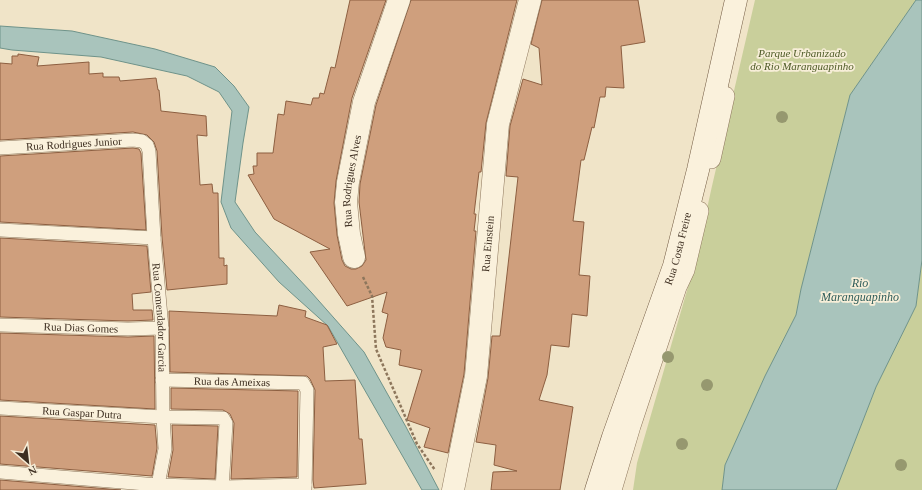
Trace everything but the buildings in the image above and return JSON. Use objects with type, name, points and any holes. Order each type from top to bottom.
[{"type":"street","name":"Rua Rodrigues Alves","points":[[354,257],[348,226],[346,202],[348,182],[364,102],[399,0]]},
{"type":"street","name":"Rua Einstein","points":[[453,490],[476,376],[498,124],[530,0]]},
{"type":"street","name":"Rua Costa Freire","points":[[596,490],[613,437],[674,266],[698,170],[736,0]]},
{"type":"street","points":[[612,490],[633,418],[677,287],[685,270],[719,126],[744,0]]},
{"type":"lane","name":"Rua Rodrigues Junior","points":[[0,148],[133,140],[142,141],[147,145]]},
{"type":"lane","name":"Rua Comendador Garcia","points":[[147,145],[149,151],[154,238],[162,328],[162,380],[165,449],[158,487]]},
{"type":"lane","points":[[0,230],[154,238]]},
{"type":"lane","name":"Rua Dias Gomes","points":[[0,325],[128,329],[162,328]]},
{"type":"lane","name":"Rua das Ameixas","points":[[162,380],[302,383],[307,390],[305,487]]},
{"type":"lane","name":"Rua Gaspar Dutra","points":[[0,408],[163,417],[222,417],[225,419],[222,488]]},
{"type":"lane","points":[[0,472],[158,487],[305,487]]},
{"type":"path","points":[[354,257],[372,296],[376,349],[417,444],[435,470]]},
{"type":"green space","name":"Parque Urbanizado do Rio Maranguapinho","points":[[755,0],[916,0],[850,95],[801,289],[796,315],[765,376],[725,465],[722,490],[633,490],[637,463],[695,263]]},
{"type":"green space","points":[[922,260],[922,490],[836,490],[876,387],[916,306]]},
{"type":"water","name":"Rio Maranguapinho","points":[[916,0],[922,0],[922,260],[916,306],[876,387],[836,490],[722,490],[725,465],[765,376],[796,315],[801,289],[850,95]]},
{"type":"water","points":[[0,26],[72,31],[155,49],[215,67],[234,86],[249,107],[235,202],[255,232],[364,352],[439,490],[422,490],[328,326],[279,282],[231,228],[221,202],[232,111],[219,92],[187,76],[101,57],[0,48]]}]
